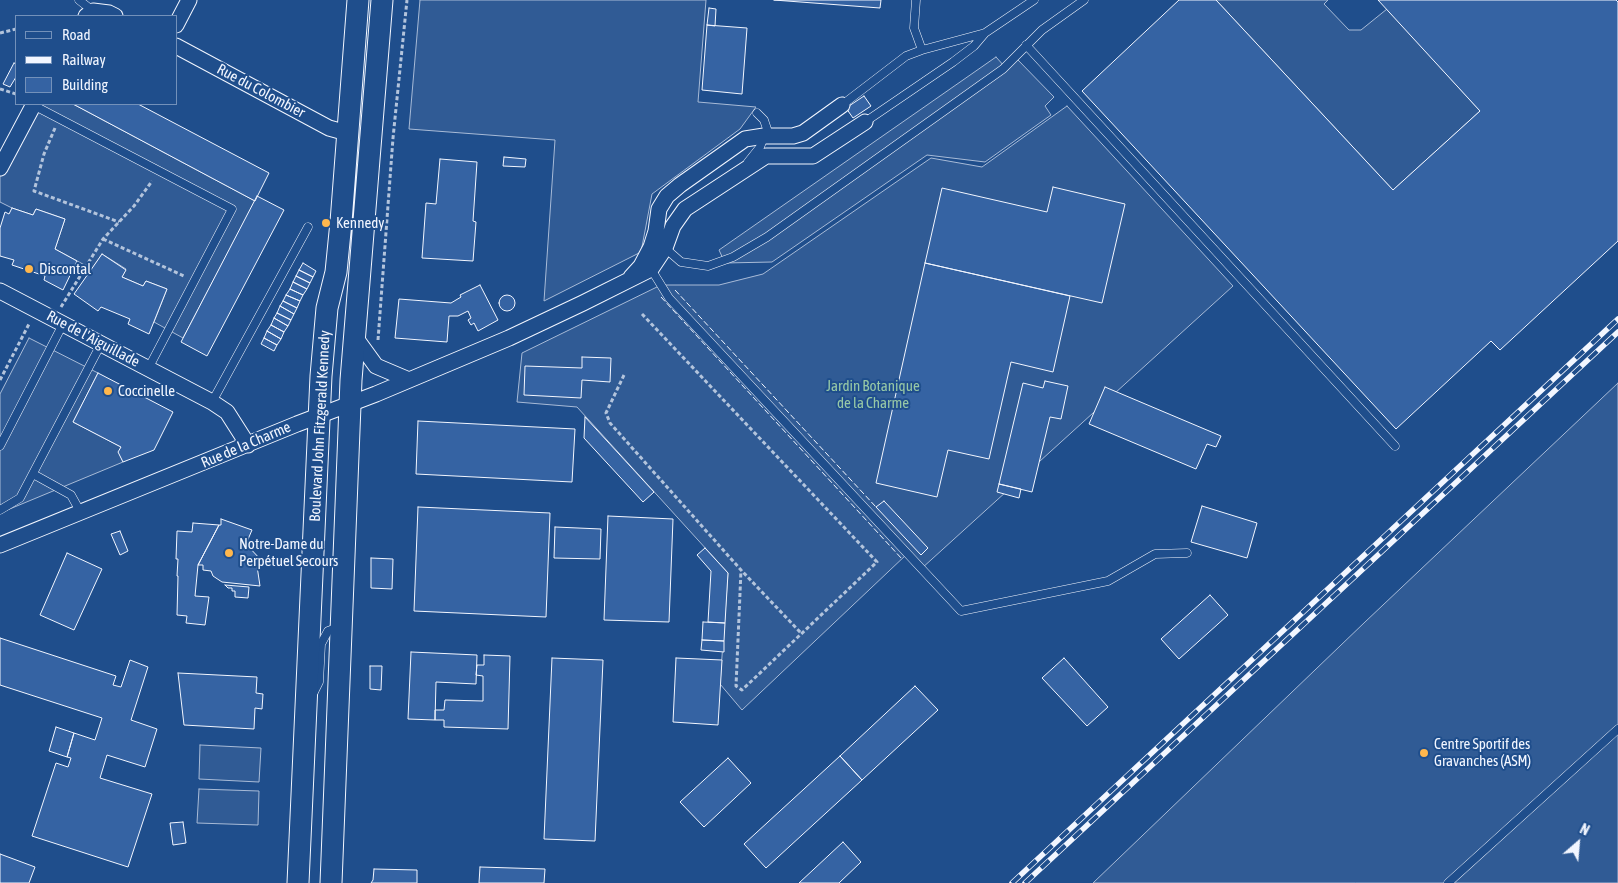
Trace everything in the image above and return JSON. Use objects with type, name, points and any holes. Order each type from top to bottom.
[{"type":"main road","name":"Boulevard John Fitzgerald Kennedy","points":[[298,883],[321,376],[327,308],[336,272],[358,0]]},
{"type":"main road","name":"Boulevard John Fitzgerald Kennedy","points":[[330,883],[350,380],[382,0]]},
{"type":"street","points":[[178,21],[189,0]]},
{"type":"street","points":[[89,14],[112,15]]},
{"type":"street","name":"Rue du Colombier","points":[[178,47],[329,128],[347,133]]},
{"type":"street","points":[[0,168],[33,105]]},
{"type":"street","name":"Rue de la Charme","points":[[628,281],[641,266],[651,247],[656,231],[659,209],[667,196],[680,185],[746,139],[764,136],[793,136],[803,133],[842,105]]},
{"type":"street","name":"Rue de la Charme","points":[[0,545],[509,338],[628,281],[651,269],[665,248],[673,226],[685,209],[766,156],[813,156],[865,122]]},
{"type":"street","name":"Rue de l'Aiguillade","points":[[0,290],[212,402],[227,412],[248,445]]},
{"type":"street","points":[[355,337],[376,366],[409,380]]},
{"type":"lane","points":[[79,0],[89,14]]},
{"type":"lane","points":[[916,0],[914,28],[922,50]]},
{"type":"lane","points":[[842,105],[906,56],[985,32],[1034,0]]},
{"type":"lane","points":[[665,248],[681,262],[696,265],[708,266],[734,257],[767,237],[1003,70],[1042,30],[1084,0]]},
{"type":"lane","points":[[865,122],[954,62],[974,46],[985,32]]},
{"type":"lane","points":[[1026,46],[1395,446]]},
{"type":"lane","points":[[36,105],[232,209],[148,369]]},
{"type":"lane","points":[[741,172],[760,147],[767,129],[764,120],[756,113]]},
{"type":"lane","points":[[212,402],[308,227]]},
{"type":"lane","points":[[651,269],[669,298],[961,611],[1108,581],[1155,554],[1187,553]]},
{"type":"lane","points":[[0,446],[59,321]]},
{"type":"lane","points":[[0,510],[20,498],[101,344]]},
{"type":"lane","points":[[33,474],[71,495],[81,513]]},
{"type":"lane","points":[[307,701],[316,691],[319,682],[321,644],[328,632],[341,626]]},
{"type":"lane","points":[[1448,883],[1618,729]]},
{"type":"path","points":[[378,343],[393,138],[407,0]]},
{"type":"path","points":[[0,33],[15,29]]},
{"type":"path","points":[[0,89],[15,94]]},
{"type":"path","points":[[59,118],[44,154],[34,191],[119,222]]},
{"type":"path","points":[[59,321],[103,239],[134,206],[159,171]]},
{"type":"path","points":[[103,239],[195,280]]},
{"type":"path","points":[[0,380],[36,310]]},
{"type":"path","points":[[642,314],[877,562],[742,690],[736,686],[741,570]]},
{"type":"path","points":[[624,374],[606,413],[610,423],[741,570],[802,633]]},
{"type":"shaded area","points":[[420,0],[706,0],[698,102],[756,107],[740,129],[652,194],[641,252],[544,301],[555,140],[409,129]]},
{"type":"shaded area","points":[[1216,0],[1328,0],[1324,4],[1349,30],[1361,30],[1387,9],[1480,111],[1393,190]]},
{"type":"shaded area","points":[[996,57],[1005,67],[1017,59],[1054,97],[1045,106],[1051,115],[985,162],[927,155],[772,262],[725,263],[719,250]]},
{"type":"shaded area","points":[[33,105],[75,105],[255,201],[183,338],[154,322],[167,289],[146,281],[143,286],[122,277],[126,269],[102,254],[92,269],[55,249],[65,219],[36,209],[33,215],[0,202],[0,168]]},
{"type":"shaded area","name":"Jardin Botanique de la Charme","points":[[1067,106],[1233,286],[921,569],[907,554],[742,710],[720,684],[728,573],[577,407],[517,402],[522,353],[661,285],[719,285],[763,274],[931,158],[982,167]]},
{"type":"shaded area","points":[[29,338],[98,373],[73,422],[121,447],[119,452],[123,462],[0,513],[0,394]]},
{"type":"shaded area","name":"Centre Sportif des Gravanches (ASM)","points":[[1618,383],[1618,883],[1093,883],[1365,622]]},
{"type":"shaded area","points":[[200,745],[261,748],[259,782],[199,779]]},
{"type":"shaded area","points":[[199,789],[259,791],[258,825],[197,823]]},
{"type":"building","points":[[774,0],[881,0],[880,8]]},
{"type":"building","points":[[1179,0],[1216,0],[1393,190],[1480,111],[1378,0],[1616,0],[1618,2],[1618,241],[1500,350],[1491,341],[1396,429],[1082,91]]},
{"type":"building","points":[[709,8],[716,9],[715,26],[707,25]]},
{"type":"building","points":[[707,25],[747,28],[742,94],[702,90]]},
{"type":"building","points":[[15,64],[15,79],[10,87],[3,84]]},
{"type":"building","points":[[864,96],[871,106],[853,118],[846,108]]},
{"type":"building","points":[[75,105],[140,105],[269,173],[255,201]]},
{"type":"building","points":[[504,157],[526,159],[525,167],[503,166]]},
{"type":"building","points":[[440,159],[477,162],[473,221],[476,222],[473,261],[422,258],[426,203],[436,204]]},
{"type":"building","points":[[1053,187],[1125,204],[1102,303],[925,263],[942,188],[1047,212]]},
{"type":"building","points":[[257,196],[284,210],[207,356],[181,342]]},
{"type":"building","points":[[12,208],[33,215],[36,209],[65,219],[55,249],[77,261],[63,290],[44,280],[45,276],[12,265],[14,260],[0,256],[0,228],[5,212],[9,214]]},
{"type":"building","points":[[102,254],[126,270],[122,277],[143,286],[146,281],[167,289],[149,334],[128,324],[130,319],[101,307],[98,311],[74,294]]},
{"type":"building","points":[[303,263],[316,271],[313,277],[299,270]]},
{"type":"building","points":[[925,263],[1070,296],[1053,372],[1011,362],[989,459],[948,450],[937,497],[876,483]]},
{"type":"building","points":[[299,270],[313,277],[310,283],[296,276]]},
{"type":"building","points":[[296,276],[310,283],[307,289],[293,282]]},
{"type":"building","points":[[293,282],[307,289],[303,295],[290,289]]},
{"type":"building","points":[[480,285],[498,320],[478,331],[474,323],[471,325],[468,320],[471,318],[468,311],[458,316],[449,316],[447,342],[395,338],[399,299],[451,303],[461,297],[460,295]]},
{"type":"building","points":[[290,289],[303,295],[300,301],[286,295]]},
{"type":"building","points":[[286,295],[300,301],[297,308],[283,301]]},
{"type":"building","points":[[507,295],[513,297],[515,303],[513,309],[507,311],[501,309],[499,303],[501,297]]},
{"type":"building","points":[[283,301],[297,308],[294,314],[280,306]]},
{"type":"building","points":[[280,306],[294,314],[291,320],[277,313]]},
{"type":"building","points":[[277,313],[291,320],[288,326],[274,318]]},
{"type":"building","points":[[274,318],[288,326],[284,332],[271,325]]},
{"type":"building","points":[[271,325],[284,332],[281,339],[267,331]]},
{"type":"building","points":[[267,331],[281,339],[277,345],[264,338]]},
{"type":"building","points":[[264,338],[277,345],[274,351],[261,344]]},
{"type":"building","points":[[582,357],[611,358],[610,382],[582,380],[581,398],[524,395],[525,366],[582,368]]},
{"type":"building","points":[[98,373],[173,412],[154,450],[123,462],[118,452],[121,447],[73,422]]},
{"type":"building","points":[[1045,381],[1068,386],[1061,419],[1050,417],[1032,492],[999,484],[1023,383],[1043,388]]},
{"type":"building","points":[[1105,387],[1221,436],[1216,447],[1207,444],[1196,469],[1089,424]]},
{"type":"building","points":[[585,417],[654,492],[643,502],[584,438]]},
{"type":"building","points":[[418,421],[575,429],[572,482],[416,474]]},
{"type":"building","points":[[999,484],[1021,489],[1019,498],[997,492]]},
{"type":"building","points":[[884,501],[928,548],[921,555],[876,507]]},
{"type":"building","points":[[1202,506],[1257,523],[1247,558],[1191,542]]},
{"type":"building","points":[[418,507],[550,513],[546,617],[414,611]]},
{"type":"building","points":[[608,516],[673,519],[669,622],[604,620]]},
{"type":"building","name":"Notre-Dame du Perpétuel Secours","points":[[221,519],[252,530],[246,544],[262,561],[257,566],[260,586],[222,582],[213,576],[211,571],[203,570],[203,565],[198,565],[219,525],[221,525]]},
{"type":"building","points":[[193,523],[219,525],[198,565],[195,596],[209,597],[205,625],[186,623],[187,616],[177,615],[177,531],[192,532]]},
{"type":"building","points":[[555,527],[601,529],[600,559],[554,558]]},
{"type":"building","points":[[120,531],[128,551],[120,555],[111,534]]},
{"type":"building","points":[[705,548],[728,573],[725,623],[708,622],[711,571],[697,555]]},
{"type":"building","points":[[67,553],[102,569],[74,630],[40,615]]},
{"type":"building","points":[[371,558],[393,559],[392,589],[371,588]]},
{"type":"building","points":[[225,585],[249,587],[248,598],[235,597],[235,591],[232,591],[232,588],[228,588]]},
{"type":"building","points":[[1210,595],[1228,615],[1179,659],[1161,639]]},
{"type":"building","points":[[703,622],[725,623],[724,641],[702,640]]},
{"type":"building","points":[[0,638],[116,676],[113,685],[121,687],[130,660],[148,667],[131,720],[157,729],[145,767],[107,755],[100,778],[152,794],[128,867],[32,836],[56,763],[68,767],[71,758],[67,757],[74,733],[95,740],[102,718],[0,685]]},
{"type":"building","points":[[702,640],[724,641],[724,652],[701,650]]},
{"type":"building","points":[[411,652],[477,655],[476,684],[436,682],[435,720],[408,719]]},
{"type":"building","points":[[484,655],[510,656],[508,729],[444,727],[444,720],[435,720],[435,710],[444,710],[445,700],[483,701],[483,676],[476,675],[477,665],[484,665]]},
{"type":"building","points":[[552,658],[603,660],[595,841],[544,839]]},
{"type":"building","points":[[676,658],[722,660],[718,725],[673,722]]},
{"type":"building","points":[[1064,658],[1108,707],[1087,726],[1042,678]]},
{"type":"building","points":[[370,666],[382,666],[381,690],[370,689]]},
{"type":"building","points":[[178,673],[257,677],[256,693],[263,694],[262,709],[255,708],[254,729],[184,725]]},
{"type":"building","points":[[915,686],[938,710],[862,780],[840,756]]},
{"type":"building","points":[[56,727],[74,733],[67,757],[49,751]]},
{"type":"building","points":[[840,756],[862,780],[766,868],[744,844]]},
{"type":"building","points":[[728,758],[751,783],[704,827],[680,802]]},
{"type":"building","points":[[183,822],[186,843],[173,845],[170,823]]},
{"type":"building","points":[[843,842],[861,862],[839,883],[799,883]]},
{"type":"building","points":[[0,854],[35,867],[29,883],[0,883]]},
{"type":"building","points":[[480,867],[545,869],[544,883],[479,883]]},
{"type":"building","points":[[374,869],[417,870],[417,883],[371,883]]},
{"type":"railway","points":[[1012,883],[1618,319]]},
{"type":"railway","points":[[1025,883],[1618,332]]},
{"type":"fence","points":[[675,290],[876,507]]},
{"type":"fence","points":[[661,297],[902,559]]},
{"type":"place","name":"Kennedy","points":[[326,223]]},
{"type":"place","name":"Discontal","points":[[29,269]]},
{"type":"place","name":"Coccinelle","points":[[108,391]]},
{"type":"place","name":"Notre-Dame du Perpétuel Secours","points":[[229,553]]},
{"type":"place","name":"Centre Sportif des Gravanches (ASM)","points":[[1424,753]]}]
